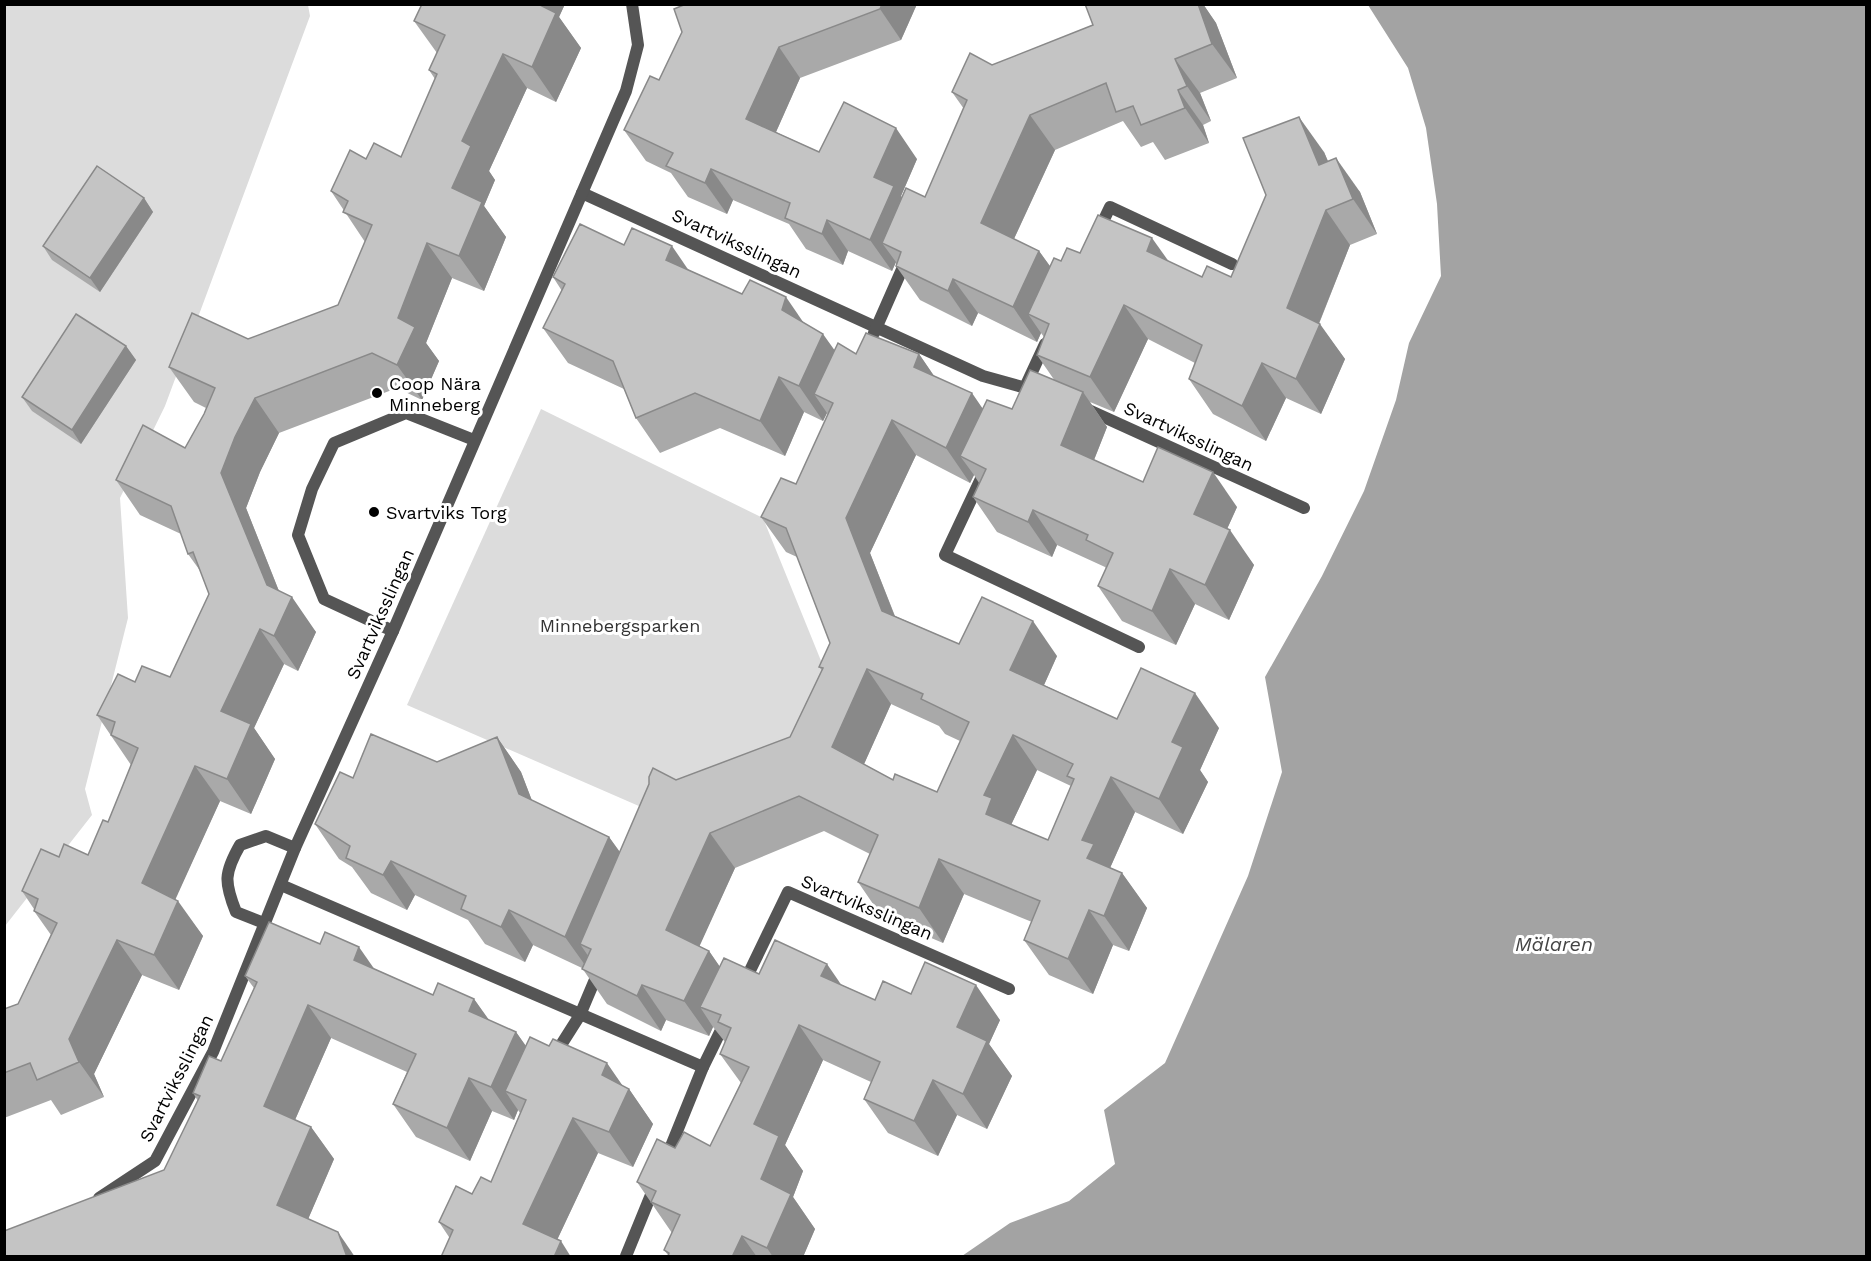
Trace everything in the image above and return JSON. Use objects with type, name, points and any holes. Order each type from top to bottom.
[{"type":"street","name":"Svartviksslingan","points":[[83,1206],[105,1195],[155,1161],[213,1052],[295,848],[393,631],[626,91],[638,45],[632,4]]},
{"type":"street","name":"Svartviksslingan","points":[[582,193],[1022,393],[1047,394]]},
{"type":"street","points":[[1095,239],[1110,207],[1232,264]]},
{"type":"street","points":[[867,349],[914,242]]},
{"type":"street","points":[[1022,393],[1049,334]]},
{"type":"street","name":"Svartviksslingan","points":[[1070,401],[1304,508]]},
{"type":"street","points":[[393,631],[324,599],[298,535],[312,489],[334,443],[406,413],[474,440]]},
{"type":"street","points":[[989,461],[945,555],[1139,647]]},
{"type":"street","points":[[264,923],[236,912],[228,892],[227,868],[240,845],[266,836],[295,848]]},
{"type":"street","points":[[281,885],[580,1015],[704,1066]]},
{"type":"street","name":"Svartviksslingan","points":[[627,1257],[704,1066],[788,892],[1010,989]]},
{"type":"street","points":[[545,1071],[580,1015],[602,962]]},
{"type":"green space","points":[[5,5],[308,5],[310,16],[165,406],[120,498],[128,618],[85,789],[92,815],[5,926]]},
{"type":"green space","name":"Minnebergsparken","points":[[541,409],[763,518],[830,683],[795,752],[648,810],[407,705]]},
{"type":"water","name":"Mälaren","points":[[1368,5],[1866,5],[1866,1256],[962,1256],[1010,1223],[1069,1201],[1115,1164],[1104,1110],[1165,1063],[1248,876],[1282,772],[1265,677],[1322,576],[1364,491],[1396,400],[1409,343],[1441,276],[1437,204],[1426,128],[1408,68]]},
{"type":"building","points":[[422,4],[538,4],[556,13],[532,67],[503,54],[462,141],[471,146],[452,188],[482,202],[459,256],[427,243],[398,318],[415,327],[397,365],[372,353],[255,398],[235,437],[221,473],[267,585],[292,597],[274,636],[260,629],[221,711],[251,724],[227,779],[195,766],[142,883],[178,901],[154,955],[117,940],[69,1039],[79,1062],[37,1080],[30,1063],[4,1073],[4,1009],[18,1004],[57,923],[34,911],[38,899],[22,891],[41,849],[59,857],[64,844],[88,855],[103,820],[108,822],[138,748],[111,735],[115,722],[97,715],[118,674],[135,682],[142,666],[170,677],[209,594],[193,552],[188,554],[171,506],[116,480],[143,425],[185,448],[204,414],[215,388],[169,367],[192,313],[248,339],[338,305],[372,225],[343,212],[348,201],[331,191],[350,150],[366,159],[374,143],[401,157],[437,74],[429,70],[445,35],[414,21]]},
{"type":"building","points":[[686,4],[882,4],[880,9],[779,47],[746,119],[819,152],[844,102],[896,128],[874,177],[894,186],[870,240],[827,220],[822,234],[785,218],[790,203],[711,169],[705,183],[666,166],[673,153],[624,130],[650,76],[659,80],[682,32],[674,9]]},
{"type":"building","points":[[1085,4],[1198,4],[1212,44],[1175,59],[1187,86],[1178,90],[1185,108],[1141,125],[1133,106],[1116,112],[1106,83],[1030,115],[981,223],[1039,251],[1013,307],[953,279],[948,291],[896,266],[901,252],[882,243],[906,188],[925,197],[967,100],[952,92],[970,53],[992,65],[1093,25]]},
{"type":"building","points":[[1299,117],[1319,165],[1336,158],[1353,199],[1326,210],[1287,308],[1320,324],[1296,379],[1262,363],[1242,406],[1189,379],[1202,345],[1124,305],[1090,377],[1037,355],[1049,324],[1028,314],[1054,258],[1061,261],[1067,248],[1080,253],[1098,215],[1152,238],[1147,251],[1202,277],[1207,266],[1231,277],[1266,195],[1243,138]]},
{"type":"building","points":[[97,166],[144,198],[90,278],[43,246]]},
{"type":"building","points":[[580,224],[624,245],[632,228],[672,246],[666,260],[742,294],[750,280],[786,297],[782,310],[823,334],[799,386],[779,377],[760,421],[695,393],[636,418],[613,361],[543,328],[565,284],[553,277]]},
{"type":"building","points":[[76,314],[126,346],[72,430],[22,397]]},
{"type":"building","points":[[866,333],[919,354],[914,367],[972,393],[946,448],[892,420],[846,518],[882,611],[959,644],[982,597],[1033,621],[1010,670],[1117,719],[1141,668],[1195,693],[1172,742],[1183,747],[1159,799],[1111,777],[1082,840],[1094,844],[1087,858],[1122,873],[1104,916],[1089,910],[1068,959],[1024,940],[1040,901],[939,859],[919,908],[858,882],[878,835],[799,796],[710,833],[666,930],[709,951],[684,1001],[642,985],[637,996],[582,969],[591,949],[580,944],[649,784],[653,768],[676,780],[790,737],[823,668],[819,667],[830,643],[786,528],[761,517],[781,478],[796,484],[833,403],[814,394],[838,343],[856,354]],"holes":[[[867,669],[923,694],[921,699],[969,722],[937,792],[895,774],[893,780],[832,747]],[[1013,735],[1073,764],[1067,776],[1074,779],[1048,840],[986,814],[992,798],[984,795]]]},
{"type":"building","points":[[1030,370],[1083,392],[1061,445],[1143,482],[1158,447],[1213,472],[1194,514],[1230,530],[1205,585],[1170,569],[1152,611],[1098,586],[1113,553],[1086,540],[1088,535],[1033,510],[1028,522],[973,497],[986,469],[960,456],[987,400],[1012,409]]},
{"type":"building","points":[[371,734],[437,762],[497,737],[519,794],[609,837],[565,937],[509,910],[501,927],[461,909],[466,896],[391,861],[383,875],[346,858],[350,846],[315,824],[340,772],[353,778]]},
{"type":"building","points":[[269,922],[320,944],[325,932],[359,947],[354,960],[433,995],[438,983],[474,999],[469,1011],[516,1032],[491,1087],[469,1078],[447,1128],[393,1104],[416,1054],[308,1005],[264,1106],[311,1127],[277,1205],[338,1232],[347,1257],[4,1257],[4,1231],[164,1170],[200,1096],[193,1093],[209,1056],[221,1061],[257,982],[245,976]]},
{"type":"building","points":[[775,940],[827,964],[821,976],[875,1000],[883,981],[911,994],[925,962],[976,985],[957,1027],[987,1041],[963,1094],[933,1080],[914,1121],[864,1099],[880,1062],[799,1025],[754,1124],[779,1136],[761,1179],[791,1194],[767,1248],[742,1236],[732,1257],[668,1257],[669,1253],[664,1250],[680,1215],[651,1202],[656,1191],[637,1182],[657,1139],[675,1148],[684,1132],[710,1146],[749,1067],[720,1054],[731,1028],[718,1022],[721,1015],[700,1007],[724,958],[759,974]]},
{"type":"building","points":[[530,1037],[549,1046],[553,1039],[607,1063],[602,1075],[629,1089],[609,1132],[573,1118],[523,1224],[561,1241],[554,1257],[441,1257],[453,1230],[439,1222],[456,1186],[472,1194],[481,1177],[491,1182],[526,1100],[505,1091]]},
{"type":"place","name":"Coop Nära Minneberg","points":[[377,393]]},
{"type":"place","name":"Svartviks Torg","points":[[374,512]]}]
